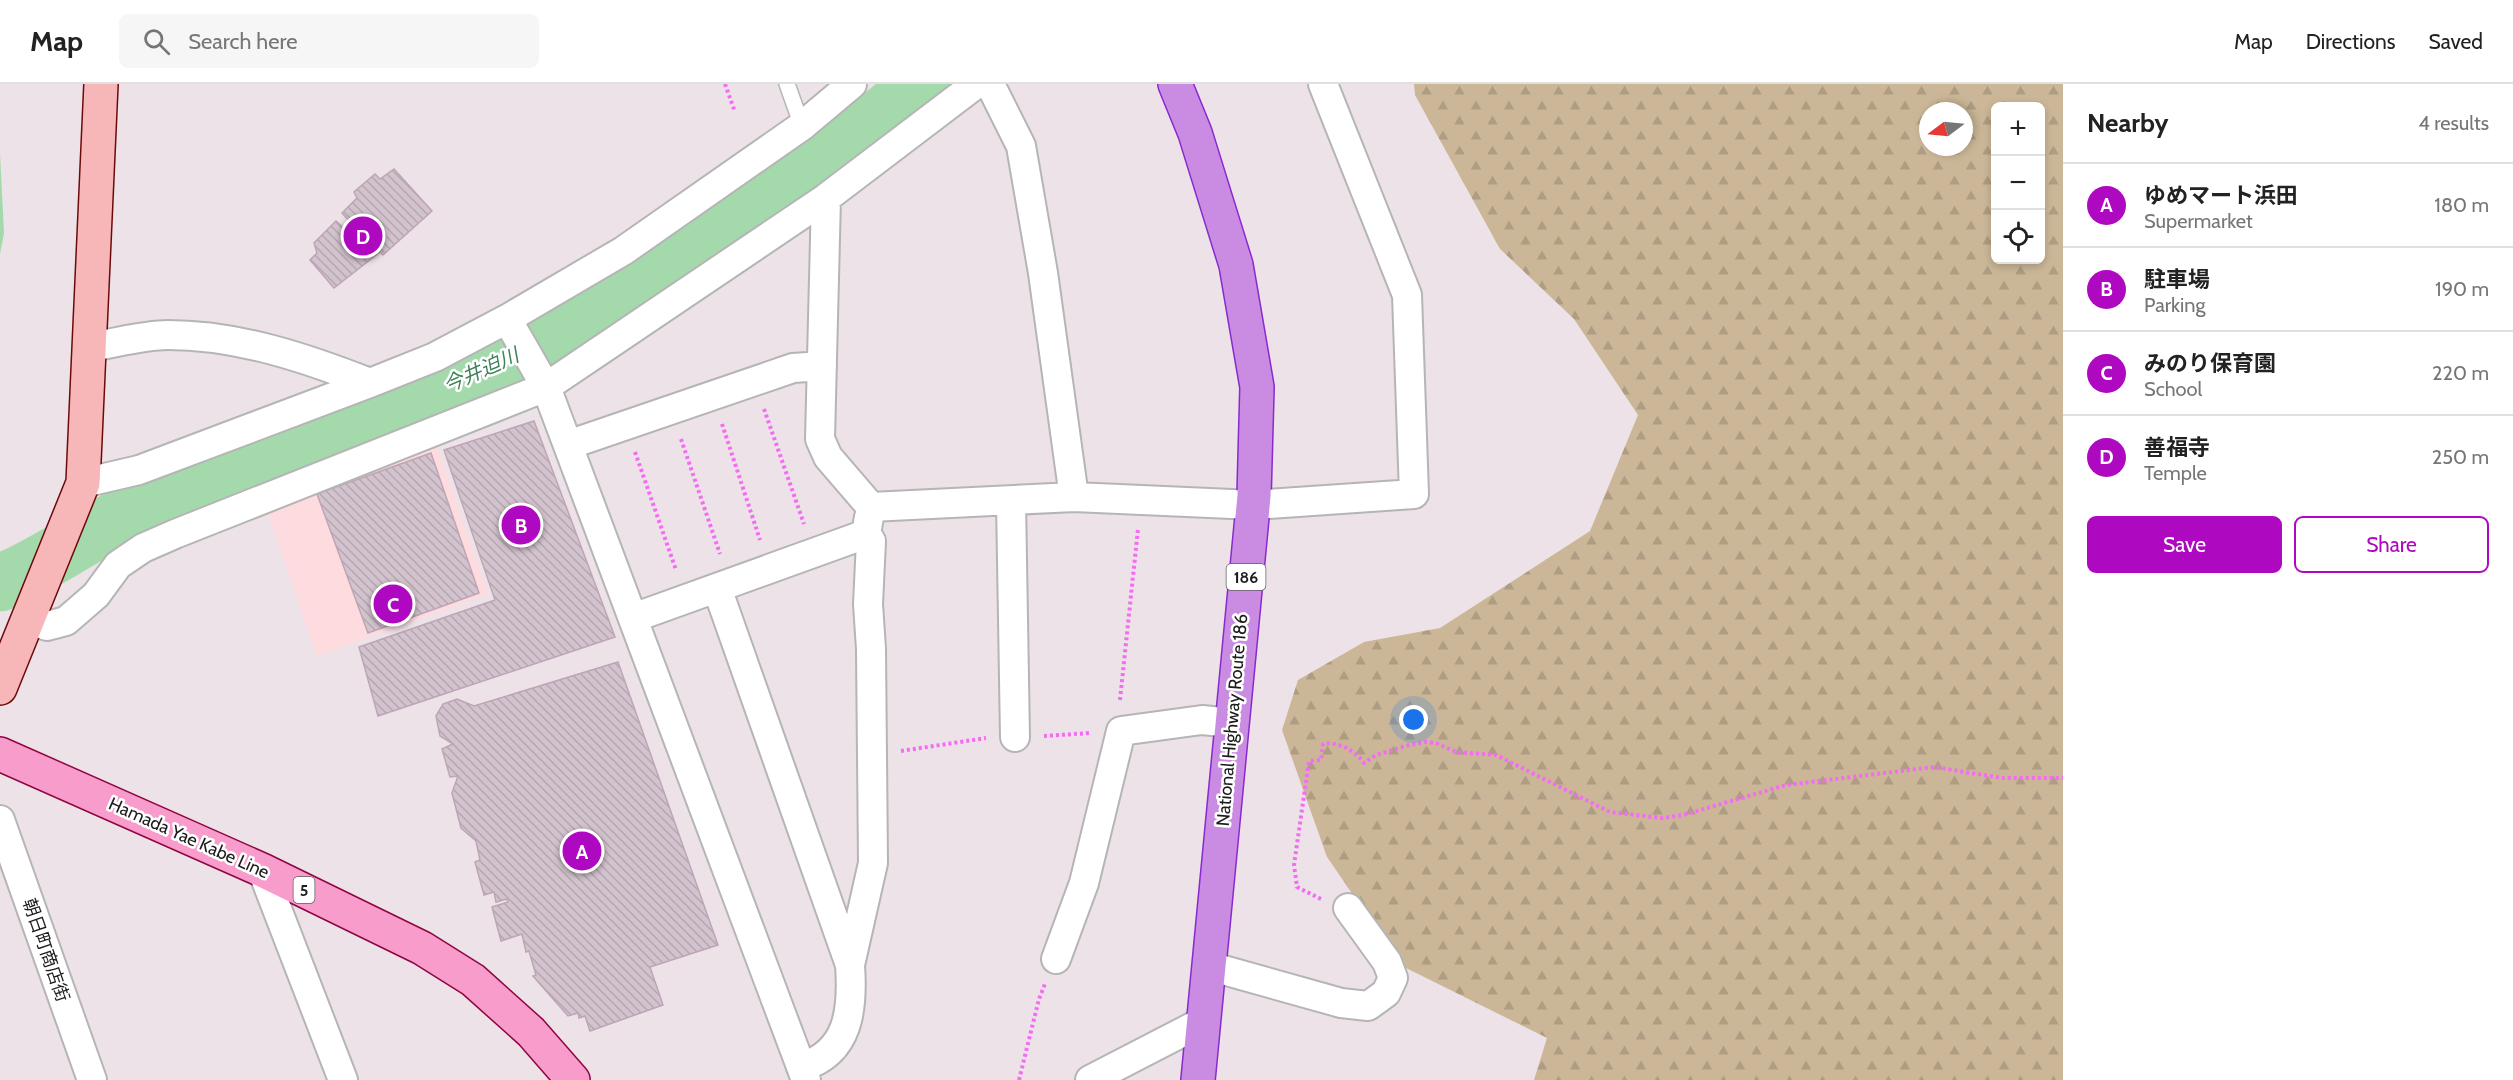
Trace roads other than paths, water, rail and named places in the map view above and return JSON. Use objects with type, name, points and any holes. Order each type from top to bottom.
[{"type":"highway","name":"National Highway Route 186","points":[[1175,84],[1195,133],[1236,265],[1257,387],[1254,505],[1198,1080]]},
{"type":"main road","name":"Hamada Yae Kabe Line","points":[[0,754],[262,870],[422,948],[473,980],[531,1032],[573,1080]]},
{"type":"street","points":[[0,688],[30,620],[83,483],[91,347],[101,84]]},
{"type":"street","points":[[83,483],[139,470],[370,383],[435,357],[510,322],[623,251],[802,126],[852,84]]},
{"type":"street","points":[[30,620],[46,626],[66,621],[96,595],[118,565],[165,539],[543,380],[826,198],[976,84]]},
{"type":"street","points":[[990,84],[1021,146],[1043,273],[1074,498]]},
{"type":"street","points":[[633,618],[814,553],[869,521],[1011,501],[1074,498],[1254,505],[1414,494],[1407,295],[1323,84]]},
{"type":"street","points":[[510,322],[543,380],[803,1074],[842,1036],[850,1016],[850,965],[873,863],[871,649],[868,604],[871,541],[869,521],[828,457],[820,439],[826,198]]},
{"type":"street","points":[[91,347],[166,334],[195,336],[249,344],[323,365],[370,383]]},
{"type":"street","points":[[568,445],[793,368],[822,366]]},
{"type":"street","points":[[1011,501],[1016,736]]},
{"type":"street","points":[[723,585],[850,965]]},
{"type":"street","points":[[1056,959],[1084,883],[1121,731],[1202,720],[1232,723]]},
{"type":"street","name":"朝日町商店街","points":[[0,820],[92,1080]]},
{"type":"street","points":[[262,870],[343,1080]]},
{"type":"street","points":[[1209,966],[1341,1003],[1368,1006],[1386,993],[1393,978],[1388,962],[1348,908]]},
{"type":"street","points":[[1090,1080],[1204,1022]]},
{"type":"lane","points":[[787,84],[802,126]]},
{"type":"waterway","name":"今井迫川","points":[[0,583],[135,510],[181,489],[416,400],[508,359],[577,323],[645,284],[775,198],[922,84]]},
{"type":"place","name":"善福寺","points":[[363,236]]},
{"type":"place","name":"駐車場","points":[[521,525]]},
{"type":"place","name":"みのり保育園","points":[[393,604]]},
{"type":"place","name":"ゆめマート浜田","points":[[582,851]]}]
